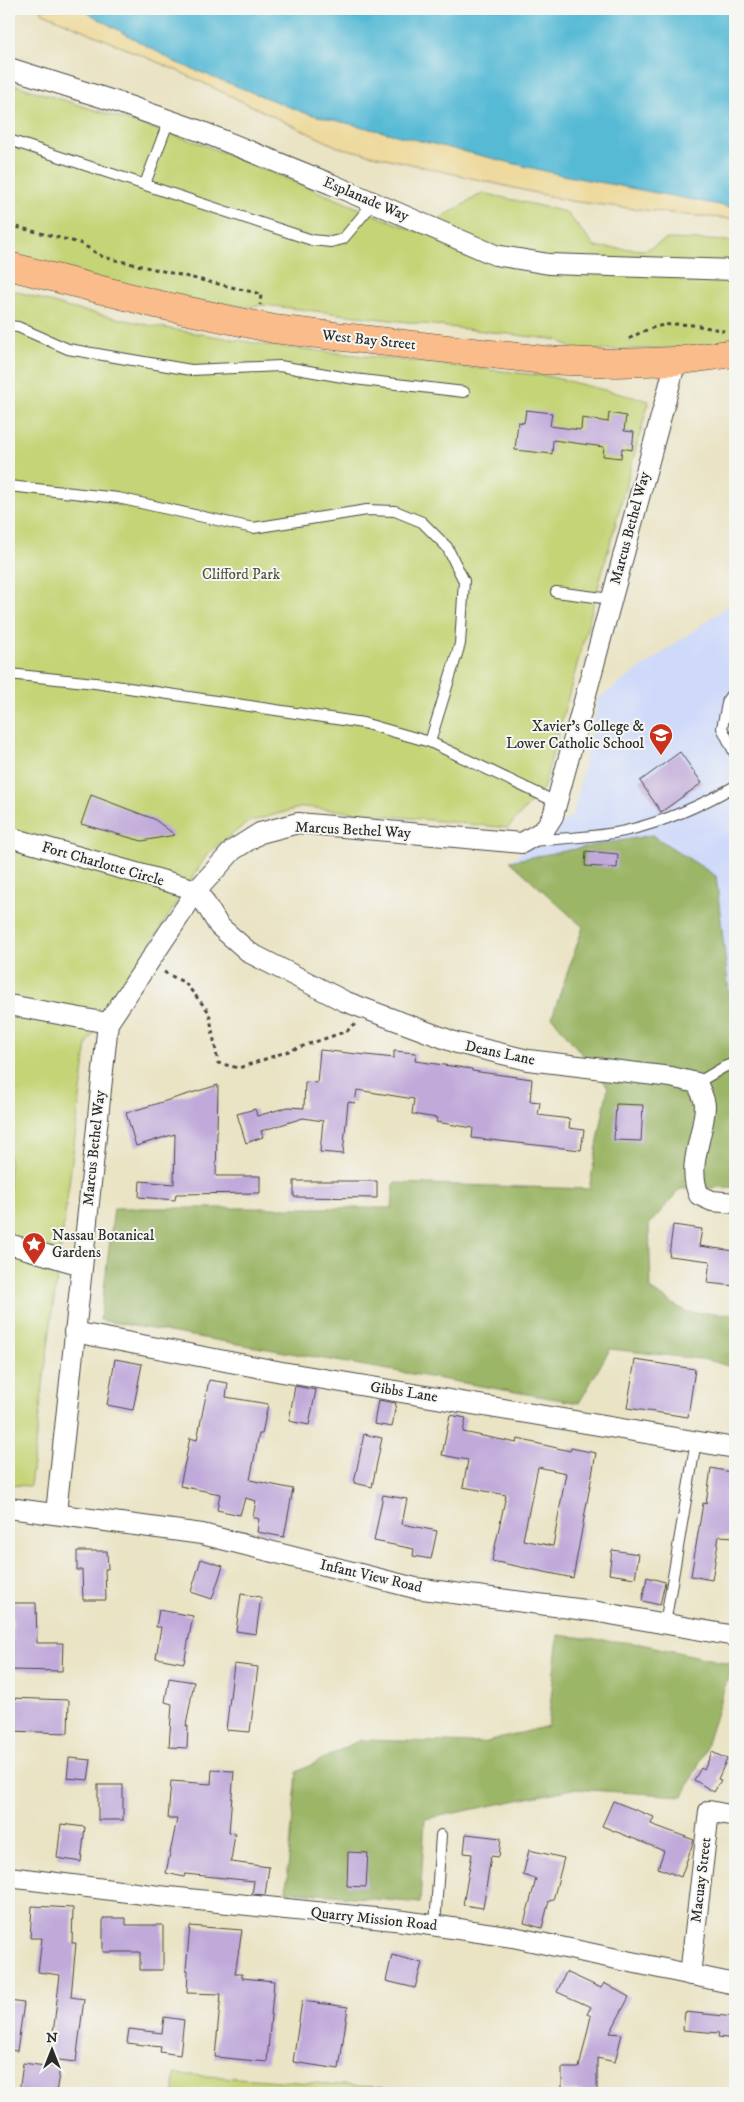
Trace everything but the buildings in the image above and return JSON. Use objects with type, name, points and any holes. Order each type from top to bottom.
[{"type":"highway","name":"West Bay Street","points":[[9,266],[156,304],[274,329],[544,360],[616,363],[676,362],[734,343]]},
{"type":"street","name":"Esplanade Way","points":[[9,68],[169,120],[374,202],[495,255],[549,264],[735,270]]},
{"type":"street","name":"Marcus Bethel Way","points":[[56,1514],[108,1023],[197,890],[232,850],[260,833],[298,823],[522,843],[544,830],[553,816],[676,362]]},
{"type":"street","name":"Fort Charlotte Circle","points":[[9,837],[197,890]]},
{"type":"street","name":"Deans Lane","points":[[197,890],[219,926],[250,953],[344,1001],[369,1011],[457,1043],[528,1060],[671,1076],[697,1083]]},
{"type":"street","points":[[9,1005],[108,1023]]},
{"type":"street","points":[[697,1083],[706,1104],[694,1161],[694,1184],[699,1195],[712,1201],[735,1203]]},
{"type":"street","points":[[9,1244],[81,1265]]},
{"type":"street","name":"Gibbs Lane","points":[[74,1332],[282,1372],[735,1448]]},
{"type":"street","name":"Infant View Road","points":[[9,1508],[202,1534],[415,1588],[593,1611],[735,1636]]},
{"type":"street","name":"Macuay Street","points":[[690,1975],[709,1811],[735,1816]]},
{"type":"street","name":"Quarry Mission Road","points":[[9,1877],[159,1896],[435,1926],[513,1937],[735,1984]]},
{"type":"lane","points":[[145,184],[169,120]]},
{"type":"lane","points":[[9,140],[312,240],[331,242],[343,239],[374,202]]},
{"type":"lane","points":[[9,326],[68,349],[191,370],[280,366],[354,379],[464,392]]},
{"type":"lane","points":[[9,486],[118,498],[253,528],[367,510],[394,512],[422,522],[447,547],[464,581],[460,644],[430,742]]},
{"type":"lane","points":[[556,592],[611,599]]},
{"type":"lane","points":[[9,674],[95,683],[363,723],[430,742],[556,802]]},
{"type":"lane","points":[[735,690],[728,699],[722,728],[735,754]]},
{"type":"lane","points":[[522,843],[628,830],[680,814],[711,800],[735,786]]},
{"type":"lane","points":[[697,1083],[724,1067],[735,1063]]},
{"type":"lane","points":[[666,1624],[696,1441]]},
{"type":"lane","points":[[435,1926],[441,1835]]},
{"type":"path","points":[[9,225],[80,243],[103,257],[261,294],[260,309]]},
{"type":"path","points":[[626,342],[640,332],[678,323],[690,323],[734,343]]},
{"type":"path","points":[[147,964],[185,983],[209,1012],[218,1063],[239,1068],[347,1031],[369,1011]]},
{"type":"shaded area","name":"Xavier's College & Lower Catholic School","points":[[735,601],[735,1002],[668,1002],[510,861],[573,815],[599,698]]},
{"type":"green space","points":[[9,83],[199,143],[417,232],[483,193],[566,212],[595,247],[646,250],[667,239],[735,241],[735,341],[698,347],[576,351],[558,340],[265,305],[248,307],[196,301],[9,258]]},
{"type":"green space","name":"Clifford Park","points":[[9,289],[66,307],[153,326],[273,346],[547,376],[649,401],[543,789],[508,828],[303,807],[248,822],[208,853],[87,1044],[30,1486],[9,1485]]},
{"type":"green space","points":[[652,835],[716,876],[730,1002],[735,1002],[735,1187],[680,1189],[649,1225],[651,1290],[686,1312],[735,1314],[735,1368],[708,1360],[610,1349],[579,1403],[100,1320],[114,1208],[392,1208],[394,1183],[589,1189],[608,1087],[552,1017],[583,927],[510,861]]},
{"type":"green space","points":[[558,1635],[641,1644],[732,1664],[704,1753],[683,1796],[572,1789],[425,1819],[420,1903],[286,1891],[297,1772],[360,1740],[483,1743],[548,1726]]},
{"type":"green space","points":[[175,2074],[465,2093],[174,2093]]},
{"type":"sand","points":[[40,9],[131,9],[735,191],[735,219],[570,201],[338,147],[178,71],[43,13]]},
{"type":"water","points":[[81,9],[735,9],[735,208],[557,174],[305,113],[177,63]]},
{"type":"place","name":"Xavier's College & Lower Catholic School","points":[[661,756]]},
{"type":"place","name":"Nassau Botanical Gardens","points":[[34,1265]]}]
